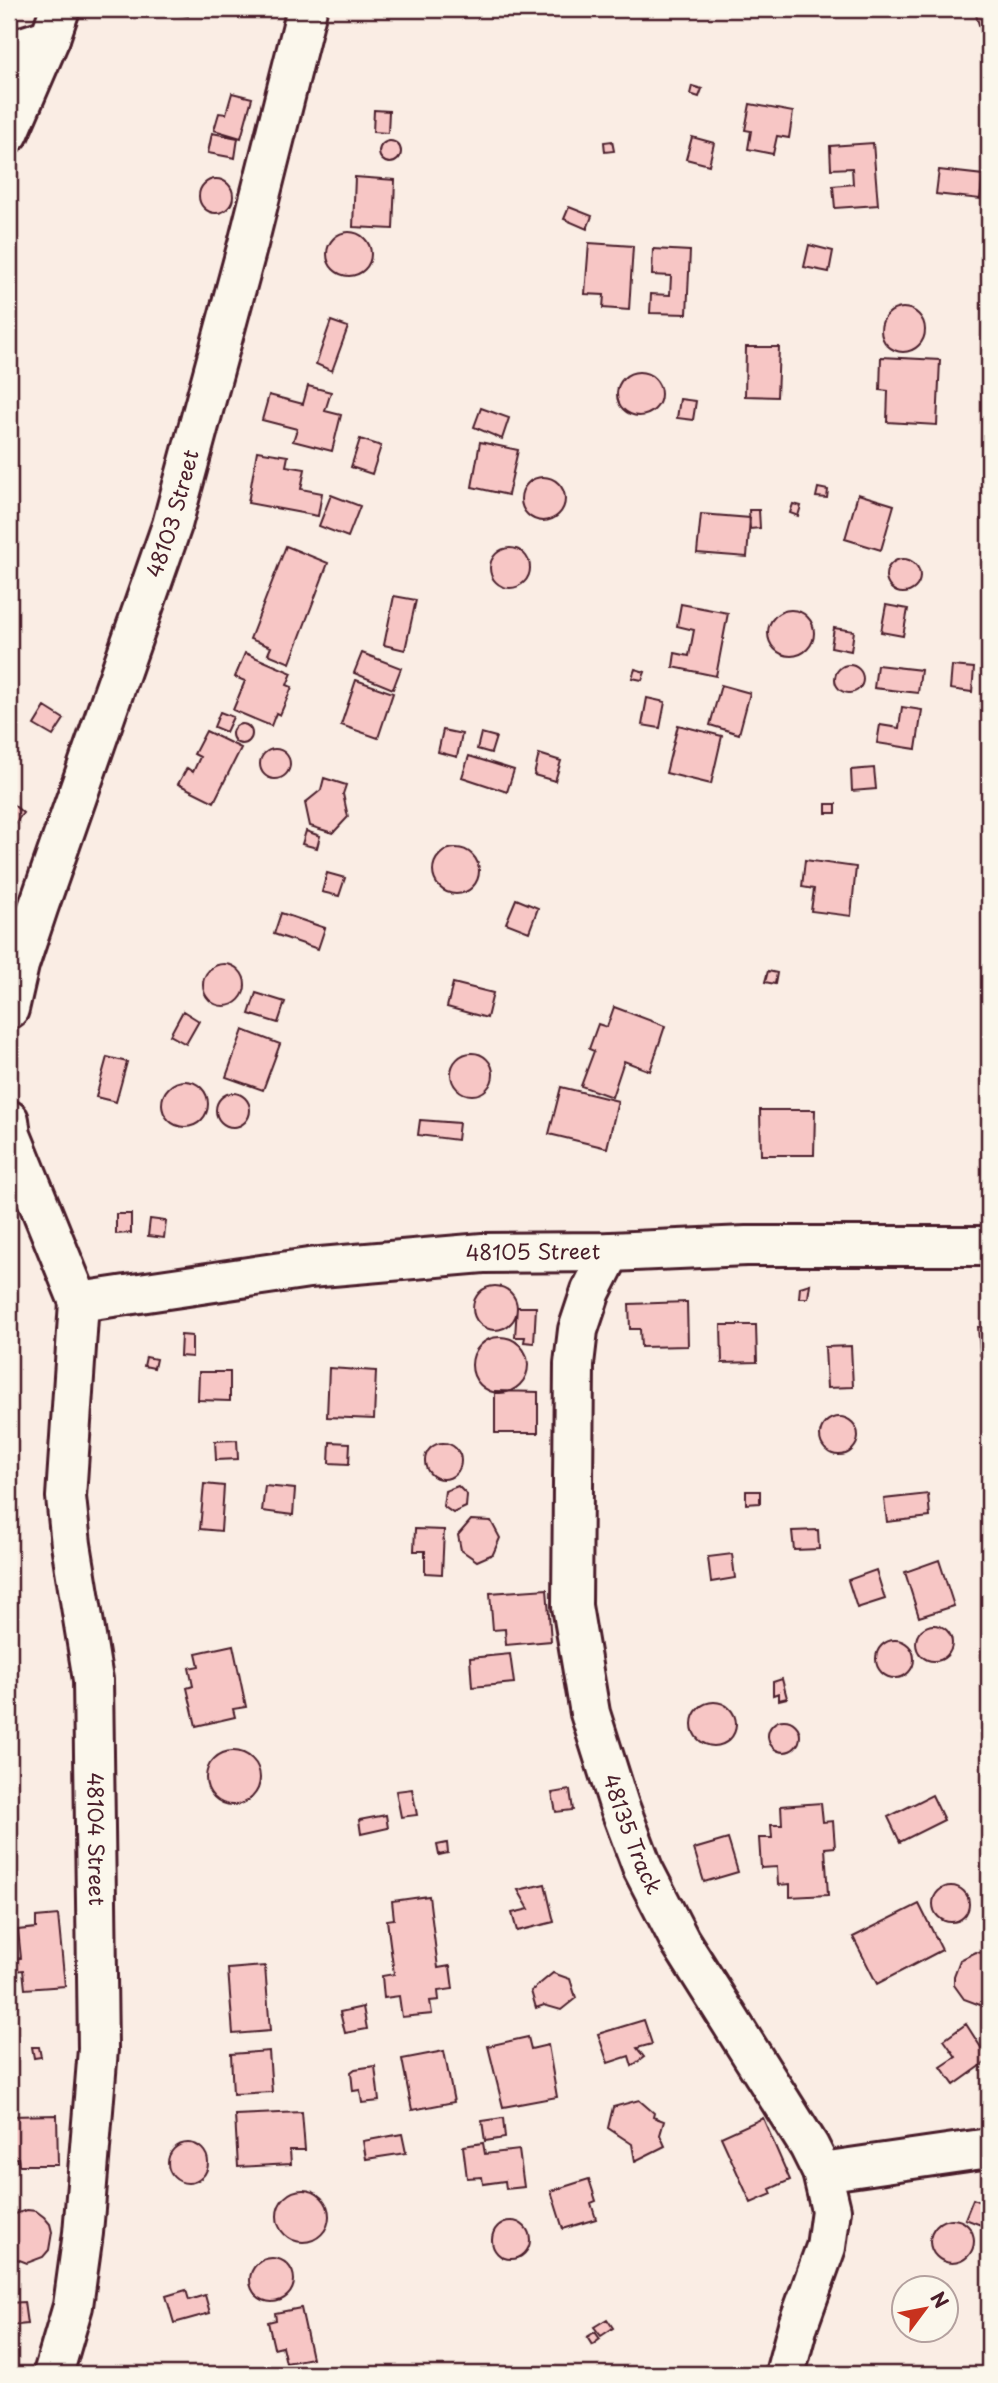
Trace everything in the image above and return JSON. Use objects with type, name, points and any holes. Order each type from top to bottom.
[{"type":"street","name":"48103 Street","points":[[9,1009],[19,965],[38,908],[172,525],[248,244],[307,9]]},
{"type":"street","points":[[9,51],[55,24]]},
{"type":"street","points":[[9,133],[55,24]]},
{"type":"street","points":[[9,1120],[11,1135],[79,1302]]},
{"type":"street","name":"48105 Street","points":[[79,1302],[309,1268],[483,1253],[611,1252],[746,1246],[989,1246]]},
{"type":"street","name":"48135 Track","points":[[611,1252],[591,1291],[578,1330],[574,1364],[572,1606],[590,1713],[619,1805],[643,1869],[680,1941],[809,2146],[822,2172],[831,2210],[826,2248],[798,2325],[785,2374]]},
{"type":"street","name":"48104 Street","points":[[53,2374],[73,2306],[83,2233],[98,2049],[93,1680],[66,1497],[79,1302]]},
{"type":"street","points":[[822,2172],[989,2148]]},
{"type":"building","points":[[152,9],[189,9],[188,16]]},
{"type":"building","points":[[989,11],[989,57],[976,15]]},
{"type":"building","points":[[692,86],[702,89],[699,97],[690,94]]},
{"type":"building","points":[[232,93],[252,98],[241,138],[214,130],[219,113],[226,114]]},
{"type":"building","points":[[750,104],[793,112],[789,138],[777,136],[773,154],[748,149],[751,131],[745,130]]},
{"type":"building","points":[[374,110],[389,111],[388,133],[373,132]]},
{"type":"building","points":[[212,133],[238,138],[235,158],[208,153]]},
{"type":"building","points":[[692,137],[714,143],[709,165],[686,159]]},
{"type":"building","points":[[386,141],[394,141],[401,148],[401,156],[394,163],[386,163],[379,156],[379,148]]},
{"type":"building","points":[[612,141],[614,151],[605,152],[604,142]]},
{"type":"building","points":[[873,143],[878,205],[835,208],[833,186],[853,184],[852,168],[831,169],[830,146]]},
{"type":"building","points":[[939,170],[983,175],[980,199],[936,194]]},
{"type":"building","points":[[355,177],[395,180],[393,229],[353,227]]},
{"type":"building","points":[[216,179],[228,184],[233,196],[228,208],[216,213],[204,208],[199,196],[204,184]]},
{"type":"building","points":[[569,207],[592,216],[587,229],[564,219]]},
{"type":"building","points":[[349,232],[364,239],[371,254],[364,269],[349,276],[334,269],[327,254],[334,239]]},
{"type":"building","points":[[589,243],[633,246],[629,310],[603,308],[604,295],[585,294]]},
{"type":"building","points":[[809,245],[833,251],[829,272],[804,267]]},
{"type":"building","points":[[653,249],[690,251],[687,314],[650,313],[651,294],[670,295],[671,276],[652,275]]},
{"type":"building","points":[[903,308],[912,309],[919,314],[924,321],[924,339],[919,346],[912,351],[903,352],[894,351],[887,346],[882,339],[881,330],[882,321],[887,314],[894,309]]},
{"type":"building","points":[[331,321],[348,327],[332,371],[316,364]]},
{"type":"building","points":[[746,347],[779,347],[777,397],[745,396]]},
{"type":"building","points":[[881,357],[940,360],[937,425],[887,422],[888,391],[880,390]]},
{"type":"building","points":[[639,372],[654,379],[661,394],[654,409],[639,416],[624,409],[617,394],[624,379]]},
{"type":"building","points":[[308,386],[331,392],[325,411],[341,415],[332,451],[293,441],[297,429],[262,420],[269,395],[303,404]]},
{"type":"building","points":[[680,399],[696,401],[693,420],[677,418]]},
{"type":"building","points":[[481,408],[509,418],[502,439],[474,427]]},
{"type":"building","points":[[360,439],[381,446],[372,474],[351,467]]},
{"type":"building","points":[[480,442],[518,450],[508,495],[472,487]]},
{"type":"building","points":[[257,451],[288,456],[286,466],[305,469],[301,489],[322,493],[318,516],[248,503]]},
{"type":"building","points":[[543,477],[558,484],[565,499],[558,514],[543,521],[528,514],[521,499],[528,484]]},
{"type":"building","points":[[818,488],[828,490],[827,498],[816,497]]},
{"type":"building","points":[[858,494],[894,505],[881,550],[845,539]]},
{"type":"building","points":[[331,495],[360,506],[348,537],[319,526]]},
{"type":"building","points":[[793,504],[801,506],[798,516],[790,513]]},
{"type":"building","points":[[749,510],[759,510],[760,528],[750,529]]},
{"type":"building","points":[[701,514],[750,518],[747,557],[697,553]]},
{"type":"building","points":[[286,546],[328,563],[290,663],[268,654],[271,647],[250,639]]},
{"type":"building","points":[[510,548],[518,549],[524,554],[529,560],[529,576],[524,582],[518,587],[510,588],[502,587],[496,582],[491,576],[490,568],[491,560],[496,554],[502,549]]},
{"type":"building","points":[[903,559],[915,564],[920,576],[915,588],[903,593],[891,588],[886,576],[891,564]]},
{"type":"building","points":[[394,596],[416,600],[405,650],[384,645]]},
{"type":"building","points":[[681,604],[728,613],[716,676],[673,667],[675,653],[689,656],[694,630],[677,626]]},
{"type":"building","points":[[886,605],[908,609],[903,636],[881,632]]},
{"type":"building","points":[[791,610],[807,617],[814,633],[807,649],[791,656],[775,649],[768,633],[775,617]]},
{"type":"building","points":[[834,628],[854,631],[851,651],[831,647]]},
{"type":"building","points":[[245,653],[292,673],[287,685],[292,687],[280,715],[276,713],[271,726],[233,710],[245,681],[235,677]]},
{"type":"building","points":[[362,653],[401,668],[393,689],[354,673]]},
{"type":"building","points":[[849,665],[859,669],[863,679],[859,689],[849,693],[839,689],[835,679],[839,669]]},
{"type":"building","points":[[877,665],[921,670],[918,693],[874,688]]},
{"type":"building","points":[[952,666],[974,668],[972,692],[950,689]]},
{"type":"building","points":[[635,669],[645,672],[642,680],[632,678]]},
{"type":"building","points":[[356,680],[393,693],[378,738],[341,725]]},
{"type":"building","points":[[721,685],[750,693],[739,734],[710,725]]},
{"type":"building","points":[[647,698],[665,702],[660,728],[642,725]]},
{"type":"building","points":[[45,707],[64,719],[53,736],[34,725]]},
{"type":"building","points":[[902,707],[922,710],[916,749],[877,743],[880,725],[899,728]]},
{"type":"building","points":[[220,712],[233,717],[226,732],[214,727]]},
{"type":"building","points":[[238,724],[246,724],[252,734],[246,744],[238,744],[232,738],[232,730]]},
{"type":"building","points":[[678,725],[722,736],[711,784],[666,773]]},
{"type":"building","points":[[443,730],[462,734],[457,757],[438,752]]},
{"type":"building","points":[[206,731],[241,748],[214,802],[178,784],[187,768],[193,772],[200,757],[194,754]]},
{"type":"building","points":[[481,733],[496,737],[491,753],[477,749]]},
{"type":"building","points":[[275,749],[286,753],[290,764],[286,775],[275,779],[264,775],[260,764],[264,753]]},
{"type":"building","points":[[539,754],[561,761],[555,781],[534,775]]},
{"type":"building","points":[[469,756],[514,770],[507,792],[462,777]]},
{"type":"building","points":[[874,768],[876,789],[852,791],[851,770]]},
{"type":"building","points":[[324,778],[346,785],[343,794],[348,817],[333,833],[310,826],[305,803],[321,790]]},
{"type":"building","points":[[9,801],[23,813],[9,831]]},
{"type":"building","points":[[826,804],[836,804],[836,813],[826,813]]},
{"type":"building","points":[[306,831],[320,836],[317,848],[302,844]]},
{"type":"building","points":[[456,848],[472,855],[479,871],[472,887],[456,894],[440,887],[433,871],[440,855]]},
{"type":"building","points":[[805,860],[856,867],[851,916],[811,911],[814,889],[802,887]]},
{"type":"building","points":[[327,873],[345,878],[339,896],[322,892]]},
{"type":"building","points":[[516,899],[538,908],[529,932],[506,923]]},
{"type":"building","points":[[281,913],[325,928],[318,949],[274,934]]},
{"type":"building","points":[[224,964],[239,970],[245,985],[239,1000],[224,1006],[209,1000],[203,985],[209,970]]},
{"type":"building","points":[[768,971],[777,973],[775,984],[765,982]]},
{"type":"building","points":[[453,983],[493,993],[487,1018],[447,1007]]},
{"type":"building","points":[[256,993],[285,1002],[278,1023],[249,1014]]},
{"type":"building","points":[[614,1007],[665,1026],[650,1071],[624,1061],[612,1097],[581,1086],[594,1051],[589,1049],[598,1024],[607,1027]]},
{"type":"building","points":[[183,1011],[199,1021],[186,1044],[170,1035]]},
{"type":"building","points":[[243,1030],[280,1044],[263,1090],[226,1077]]},
{"type":"building","points":[[472,1053],[487,1059],[493,1074],[487,1089],[472,1095],[457,1089],[451,1074],[457,1059]]},
{"type":"building","points":[[107,1057],[127,1062],[116,1102],[96,1097]]},
{"type":"building","points":[[185,1081],[202,1087],[208,1104],[202,1121],[185,1127],[168,1121],[162,1104],[168,1087]]},
{"type":"building","points":[[561,1087],[618,1101],[607,1148],[549,1134]]},
{"type":"building","points":[[233,1093],[245,1098],[250,1110],[245,1122],[233,1127],[221,1122],[216,1110],[221,1098]]},
{"type":"building","points":[[760,1110],[815,1110],[814,1155],[761,1155]]},
{"type":"building","points":[[420,1120],[459,1123],[457,1140],[418,1135]]},
{"type":"building","points":[[116,1214],[131,1214],[131,1233],[116,1234]]},
{"type":"building","points":[[150,1219],[166,1221],[164,1238],[148,1236]]},
{"type":"building","points":[[810,1284],[808,1298],[799,1298],[800,1287]]},
{"type":"building","points":[[495,1286],[510,1293],[517,1308],[510,1323],[495,1330],[480,1323],[473,1308],[480,1293]]},
{"type":"building","points":[[687,1302],[688,1346],[641,1347],[640,1329],[630,1329],[629,1304]]},
{"type":"building","points":[[517,1307],[536,1307],[534,1343],[524,1342],[525,1337],[515,1337]]},
{"type":"building","points":[[721,1325],[756,1325],[757,1362],[722,1363]]},
{"type":"building","points":[[989,1326],[987,1374],[986,1355],[980,1355],[978,1327]]},
{"type":"building","points":[[181,1335],[192,1336],[192,1357],[180,1356]]},
{"type":"building","points":[[500,1337],[511,1339],[520,1345],[526,1354],[526,1376],[520,1385],[511,1391],[500,1393],[489,1391],[480,1385],[474,1376],[472,1365],[474,1354],[480,1345],[489,1339]]},
{"type":"building","points":[[851,1346],[853,1387],[827,1388],[825,1347]]},
{"type":"building","points":[[146,1357],[156,1359],[154,1368],[144,1366]]},
{"type":"building","points":[[329,1368],[376,1371],[374,1419],[327,1417]]},
{"type":"building","points":[[199,1372],[230,1372],[230,1401],[198,1400]]},
{"type":"building","points":[[495,1391],[538,1392],[538,1433],[495,1433]]},
{"type":"building","points":[[839,1417],[852,1423],[858,1436],[852,1449],[839,1455],[826,1449],[820,1436],[826,1423]]},
{"type":"building","points":[[237,1440],[238,1459],[216,1460],[215,1441]]},
{"type":"building","points":[[330,1442],[350,1443],[349,1464],[329,1463]]},
{"type":"building","points":[[443,1443],[456,1448],[461,1461],[456,1474],[443,1479],[430,1474],[425,1461],[430,1448]]},
{"type":"building","points":[[204,1484],[224,1486],[221,1531],[200,1529]]},
{"type":"building","points":[[265,1486],[295,1489],[293,1515],[262,1511]]},
{"type":"building","points":[[458,1486],[467,1495],[466,1507],[453,1513],[443,1506],[445,1491]]},
{"type":"building","points":[[746,1491],[760,1491],[760,1503],[746,1504]]},
{"type":"building","points":[[928,1494],[930,1517],[887,1522],[884,1499]]},
{"type":"building","points":[[471,1520],[491,1521],[500,1538],[493,1554],[477,1561],[461,1550],[458,1535]]},
{"type":"building","points":[[415,1529],[444,1530],[442,1574],[425,1573],[425,1551],[414,1551]]},
{"type":"building","points":[[818,1530],[819,1549],[794,1550],[792,1531]]},
{"type":"building","points":[[732,1554],[735,1578],[711,1582],[708,1557]]},
{"type":"building","points":[[939,1560],[954,1606],[919,1617],[905,1572]]},
{"type":"building","points":[[876,1570],[885,1599],[857,1608],[848,1580]]},
{"type":"building","points":[[547,1589],[551,1641],[506,1645],[505,1629],[493,1630],[490,1593]]},
{"type":"building","points":[[934,1625],[947,1630],[952,1643],[947,1656],[934,1661],[921,1656],[916,1643],[921,1630]]},
{"type":"building","points":[[895,1640],[908,1646],[914,1659],[908,1672],[895,1678],[882,1672],[876,1659],[882,1646]]},
{"type":"building","points":[[233,1645],[246,1707],[233,1709],[235,1717],[196,1726],[187,1688],[193,1686],[189,1668],[199,1666],[196,1653]]},
{"type":"building","points":[[510,1654],[514,1683],[472,1687],[470,1658]]},
{"type":"building","points":[[782,1679],[787,1698],[779,1700],[779,1693],[773,1695],[773,1682]]},
{"type":"building","points":[[714,1702],[729,1709],[736,1724],[729,1739],[714,1746],[699,1739],[692,1724],[699,1709]]},
{"type":"building","points":[[784,1720],[795,1725],[800,1736],[795,1747],[784,1752],[773,1747],[768,1736],[773,1725]]},
{"type":"building","points":[[233,1751],[252,1759],[260,1778],[252,1797],[233,1805],[214,1797],[206,1778],[214,1759]]},
{"type":"building","points":[[412,1789],[417,1815],[401,1817],[396,1791]]},
{"type":"building","points":[[570,1790],[573,1810],[556,1812],[552,1793]]},
{"type":"building","points":[[932,1795],[944,1820],[900,1842],[888,1817]]},
{"type":"building","points":[[821,1803],[823,1822],[833,1821],[835,1847],[825,1848],[828,1895],[790,1897],[790,1884],[778,1885],[777,1867],[761,1868],[759,1838],[772,1838],[771,1825],[782,1825],[781,1806]]},
{"type":"building","points":[[386,1815],[388,1828],[361,1834],[359,1820]]},
{"type":"building","points":[[728,1839],[738,1872],[704,1882],[694,1849]]},
{"type":"building","points":[[447,1843],[448,1853],[439,1855],[437,1845]]},
{"type":"building","points":[[545,1884],[554,1922],[517,1931],[512,1913],[529,1909],[518,1890]]},
{"type":"building","points":[[951,1886],[963,1892],[969,1904],[963,1916],[951,1922],[939,1916],[933,1904],[939,1892]]},
{"type":"building","points":[[429,1896],[438,1968],[450,1966],[453,1989],[438,1991],[439,2000],[430,2001],[432,2014],[402,2017],[399,1996],[384,1998],[382,1976],[394,1974],[387,1920],[394,1919],[392,1901]]},
{"type":"building","points":[[919,1904],[942,1950],[877,1984],[853,1937]]},
{"type":"building","points":[[58,1915],[65,1986],[25,1989],[23,1970],[15,1971],[14,1959],[21,1958],[18,1930],[36,1928],[36,1917]]},
{"type":"building","points":[[976,1952],[989,1954],[989,2003],[980,2005],[964,1999],[954,1985],[954,1976],[960,1960]]},
{"type":"building","points":[[265,1966],[270,2031],[233,2034],[228,1969]]},
{"type":"building","points":[[553,1973],[570,1979],[576,1998],[561,2010],[544,2005],[536,2008],[531,1991]]},
{"type":"building","points":[[363,2007],[367,2029],[345,2033],[340,2012]]},
{"type":"building","points":[[644,2020],[652,2044],[637,2048],[644,2057],[632,2066],[629,2056],[608,2063],[598,2034]]},
{"type":"building","points":[[966,2024],[989,2060],[954,2085],[941,2067],[956,2057],[944,2040]]},
{"type":"building","points":[[528,2037],[531,2049],[548,2045],[557,2097],[503,2107],[488,2046]]},
{"type":"building","points":[[32,2047],[39,2047],[41,2057],[34,2058]]},
{"type":"building","points":[[269,2051],[272,2092],[233,2094],[231,2054]]},
{"type":"building","points":[[444,2051],[454,2102],[412,2110],[402,2059]]},
{"type":"building","points":[[375,2066],[379,2101],[362,2103],[360,2090],[353,2091],[351,2072]]},
{"type":"building","points":[[639,2100],[654,2113],[653,2117],[664,2121],[660,2135],[665,2146],[635,2161],[632,2144],[608,2128],[613,2107]]},
{"type":"building","points":[[302,2112],[305,2150],[290,2150],[291,2164],[238,2167],[235,2115]]},
{"type":"building","points":[[57,2115],[58,2165],[19,2165],[18,2158],[11,2158],[10,2116]]},
{"type":"building","points":[[503,2118],[505,2138],[485,2141],[482,2121]]},
{"type":"building","points":[[763,2118],[790,2180],[770,2189],[772,2194],[751,2203],[721,2137]]},
{"type":"building","points":[[402,2134],[406,2153],[366,2159],[363,2141]]},
{"type":"building","points":[[188,2143],[202,2149],[208,2163],[202,2177],[188,2183],[174,2177],[168,2163],[174,2149]]},
{"type":"building","points":[[483,2143],[485,2154],[519,2150],[524,2187],[506,2189],[505,2181],[483,2184],[482,2177],[467,2178],[463,2146]]},
{"type":"building","points":[[589,2179],[596,2201],[591,2203],[596,2219],[563,2229],[551,2191]]},
{"type":"building","points":[[303,2190],[313,2192],[321,2198],[327,2206],[327,2226],[321,2234],[313,2240],[303,2242],[293,2240],[285,2234],[279,2226],[277,2216],[279,2206],[285,2198],[293,2192]]},
{"type":"building","points":[[973,2199],[989,2206],[989,2228],[965,2219]]},
{"type":"building","points":[[27,2210],[36,2211],[44,2217],[52,2232],[49,2250],[43,2257],[27,2263],[9,2256],[9,2216]]},
{"type":"building","points":[[952,2219],[967,2226],[974,2241],[967,2256],[952,2263],[937,2256],[930,2241],[937,2226]]},
{"type":"building","points":[[511,2221],[524,2227],[530,2240],[524,2253],[511,2259],[498,2253],[492,2240],[498,2227]]},
{"type":"building","points":[[272,2258],[281,2259],[288,2264],[293,2271],[293,2289],[288,2296],[281,2301],[272,2302],[263,2301],[256,2296],[251,2289],[250,2280],[251,2271],[256,2264],[263,2259]]},
{"type":"building","points":[[186,2290],[189,2300],[205,2295],[210,2313],[174,2323],[166,2296]]},
{"type":"building","points":[[24,2302],[27,2324],[9,2326],[9,2303]]},
{"type":"building","points":[[301,2308],[312,2358],[286,2363],[282,2346],[274,2348],[268,2322],[276,2320],[275,2313]]},
{"type":"building","points":[[607,2319],[613,2328],[601,2336],[594,2327]]},
{"type":"building","points":[[595,2332],[600,2339],[592,2345],[587,2337]]}]
